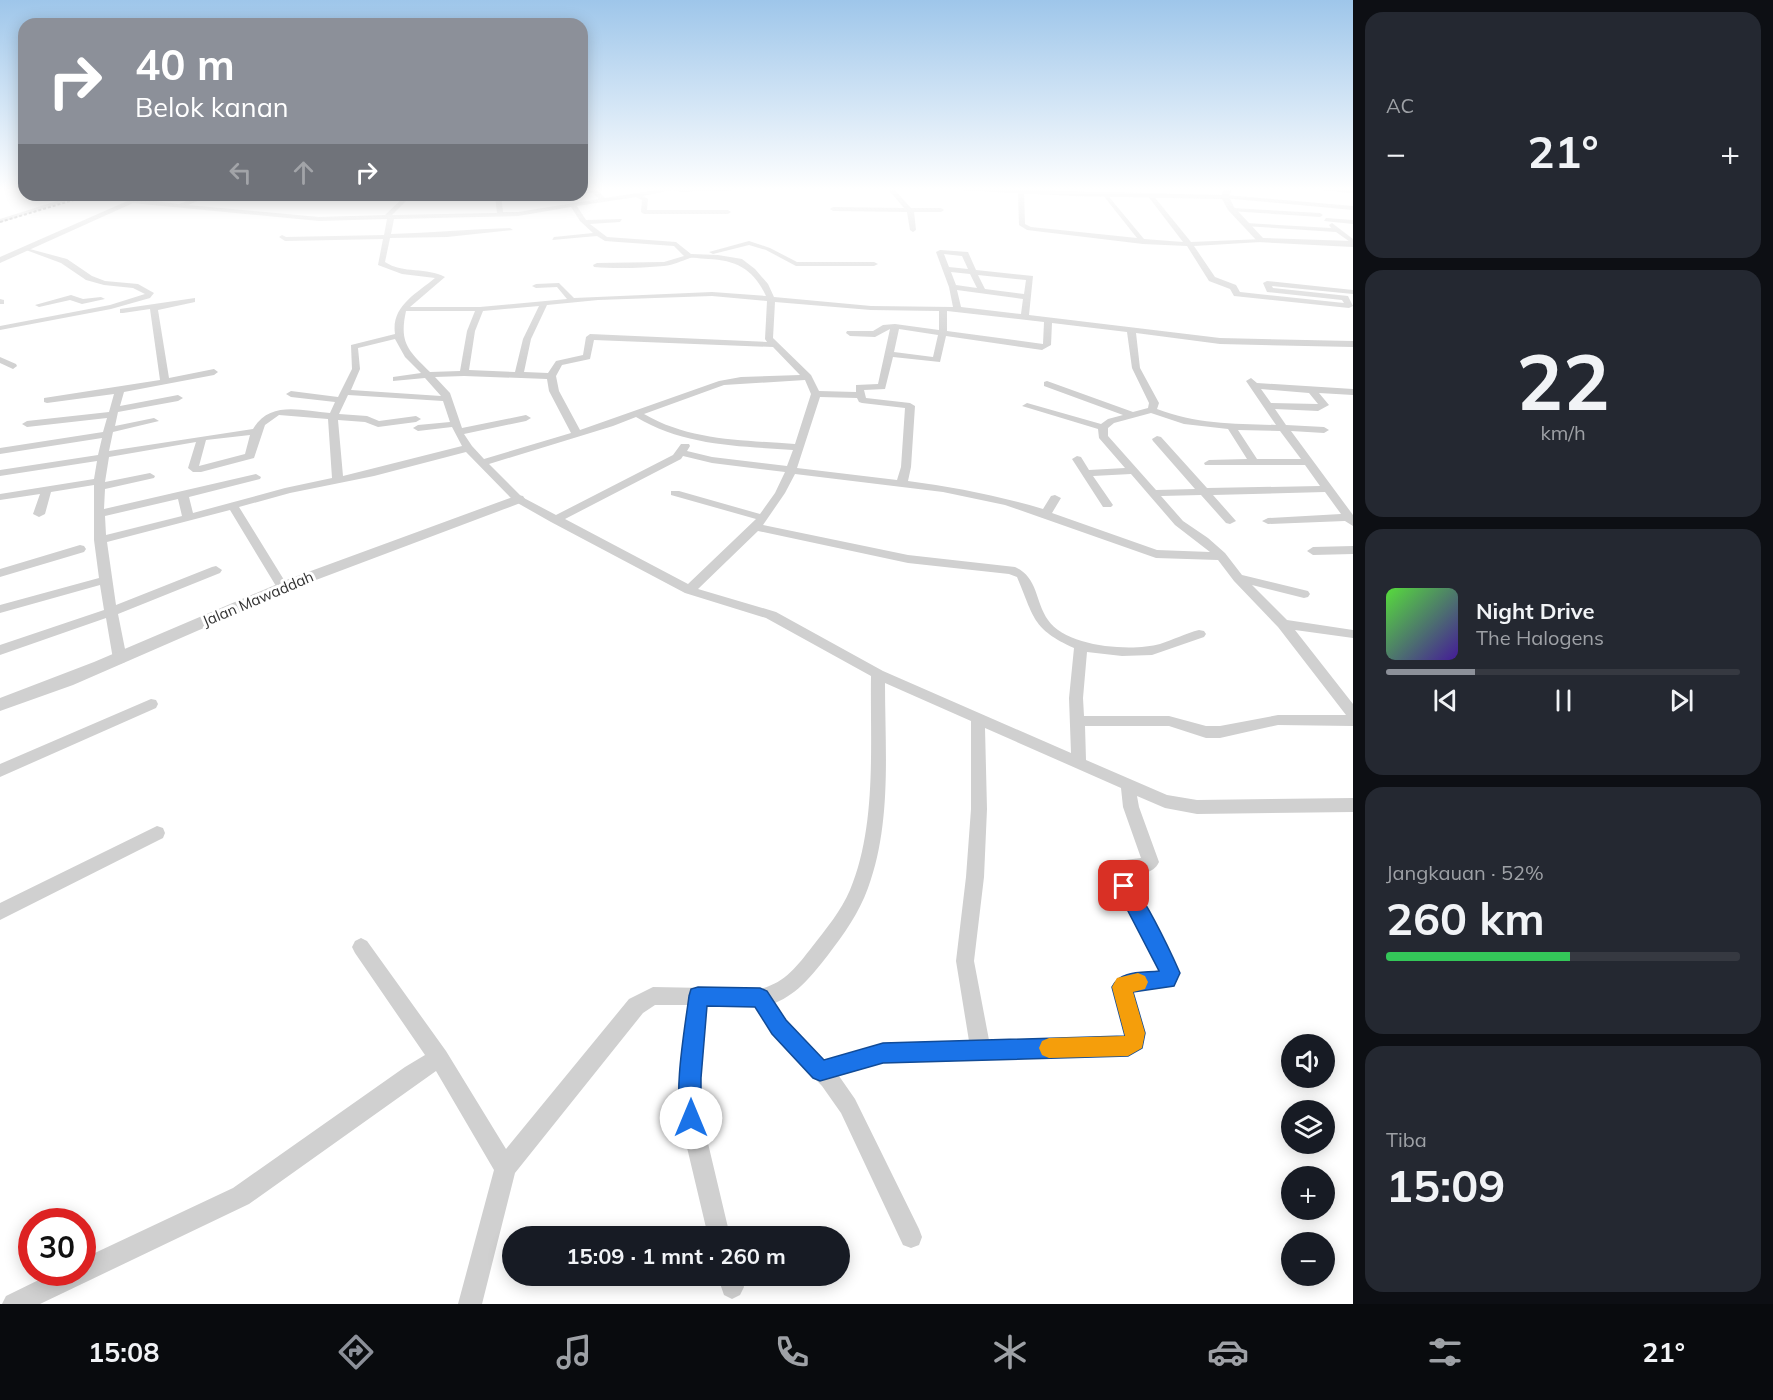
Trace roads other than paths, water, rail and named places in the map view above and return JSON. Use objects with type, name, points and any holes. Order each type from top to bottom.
[{"type":"street","points":[[0,260],[28,249],[64,261],[88,278],[104,283],[126,284],[148,291]]},
{"type":"street","points":[[383,249],[380,260],[383,265],[421,275],[441,277],[402,309],[399,336],[408,356],[441,388],[448,399],[456,428],[468,448],[518,500],[689,590],[771,615],[878,674],[1165,801],[1197,807],[1353,804]]},
{"type":"street","points":[[681,249],[686,253],[739,261],[752,271],[765,286],[771,299],[768,336],[808,377],[816,394],[792,468],[760,522],[689,590]]},
{"type":"street","points":[[686,253],[721,252],[728,249]]},
{"type":"street","points":[[768,249],[796,264],[874,264]]},
{"type":"street","points":[[1192,249],[1212,279],[1233,287],[1236,293],[1351,292]]},
{"type":"street","points":[[957,309],[953,287],[939,252],[965,254],[982,291]]},
{"type":"street","points":[[597,265],[663,264],[680,261],[686,253]]},
{"type":"street","points":[[946,269],[1030,278],[1025,316]]},
{"type":"street","points":[[536,286],[559,285],[572,300]]},
{"type":"street","points":[[953,287],[1027,297]]},
{"type":"street","points":[[39,305],[71,297],[80,302],[86,302],[148,291]]},
{"type":"street","points":[[0,328],[111,307],[147,296],[150,293],[148,291]]},
{"type":"street","points":[[1298,293],[1345,298],[1350,306],[1298,293]]},
{"type":"street","points":[[402,309],[480,309],[622,294],[706,294],[871,308],[957,309],[1234,342],[1353,344]]},
{"type":"street","points":[[111,307],[113,313],[192,299],[154,309],[165,377]]},
{"type":"street","points":[[519,376],[527,339],[545,302]]},
{"type":"street","points":[[890,354],[936,360],[943,308]]},
{"type":"street","points":[[464,373],[471,331],[480,309]]},
{"type":"street","points":[[850,333],[875,334],[886,327],[895,326],[923,328],[941,334],[1042,347],[1047,345],[1047,320]]},
{"type":"street","points":[[895,326],[882,387],[861,386],[861,399],[910,406],[906,467],[902,483]]},
{"type":"street","points":[[1131,330],[1136,368],[1154,403],[1152,410]]},
{"type":"street","points":[[338,481],[333,417],[356,369],[354,347],[373,340],[399,336]]},
{"type":"street","points":[[577,435],[554,391],[551,376],[559,363],[587,357],[588,338],[657,338],[712,344],[776,345]]},
{"type":"street","points":[[0,360],[13,366]]},
{"type":"street","points":[[47,400],[120,390],[165,377],[214,372]]},
{"type":"street","points":[[396,379],[464,373],[551,376]]},
{"type":"street","points":[[481,462],[577,435],[729,381],[808,377]]},
{"type":"street","points":[[1351,520],[1306,462],[1253,383],[1353,392]]},
{"type":"street","points":[[1047,384],[1132,415]]},
{"type":"street","points":[[120,390],[100,484],[99,514],[105,580],[120,659]]},
{"type":"street","points":[[1269,406],[1324,406],[1312,390]]},
{"type":"street","points":[[291,394],[448,399]]},
{"type":"street","points":[[816,394],[861,395]]},
{"type":"street","points":[[27,424],[114,412],[178,398]]},
{"type":"street","points":[[1027,406],[1102,427],[1111,421],[1152,410],[1189,423],[1231,427],[1324,430]]},
{"type":"street","points":[[202,438],[194,470],[246,459],[250,456],[257,431],[268,415],[278,412],[367,419],[378,424],[416,420],[456,428],[526,418]]},
{"type":"street","points":[[637,414],[658,428],[691,437],[798,447]]},
{"type":"street","points":[[416,420],[421,441]]},
{"type":"street","points":[[0,451],[110,432],[154,421]]},
{"type":"street","points":[[1102,427],[1103,436],[1151,493],[1179,523],[1221,556],[1238,578],[1283,624],[1353,714]]},
{"type":"street","points":[[1231,427],[1254,462]]},
{"type":"street","points":[[0,473],[202,438],[257,431]]},
{"type":"street","points":[[555,520],[677,457],[691,437]]},
{"type":"street","points":[[1158,438],[1230,521]]},
{"type":"street","points":[[100,540],[289,490],[338,481],[468,448]]},
{"type":"street","points":[[680,452],[728,462],[902,483],[994,500],[1046,514],[1156,554],[1221,556]]},
{"type":"street","points":[[1077,459],[1107,505]]},
{"type":"street","points":[[1209,463],[1306,462]]},
{"type":"street","points":[[1086,472],[1134,471]]},
{"type":"street","points":[[0,497],[150,477]]},
{"type":"street","points":[[99,514],[256,477]]},
{"type":"street","points":[[39,514],[47,489]]},
{"type":"street","points":[[1151,493],[1326,489]]},
{"type":"street","points":[[675,493],[760,522],[908,559],[1011,570],[1022,575],[1048,629],[1081,646],[1116,651],[1148,650],[1161,648],[1199,634]]},
{"type":"street","points":[[183,495],[188,518]]},
{"type":"street","points":[[1046,514],[1055,498]]},
{"type":"street","name":"Jalan Mawaddah","points":[[0,705],[46,690],[282,588],[430,530],[518,500]]},
{"type":"street","points":[[233,506],[282,588]]},
{"type":"street","points":[[1268,521],[1351,520]]},
{"type":"street","points":[[0,573],[80,549]]},
{"type":"street","points":[[1313,551],[1353,550]]},
{"type":"street","points":[[0,650],[111,612],[216,570]]},
{"type":"street","points":[[1238,578],[1304,594]]},
{"type":"street","points":[[0,609],[105,580]]},
{"type":"street","points":[[1283,624],[1353,634]]},
{"type":"street","points":[[1079,763],[1076,698],[1081,646]]},
{"type":"street","points":[[470,1304],[505,1168],[636,1006],[653,996],[760,998],[774,995],[793,986],[832,936],[860,888],[876,817],[878,674]]},
{"type":"street","points":[[0,771],[151,704]]},
{"type":"street","points":[[978,718],[979,809],[975,877],[965,961],[981,1050]]},
{"type":"street","points":[[1078,721],[1169,721],[1213,732],[1278,720],[1353,722]]},
{"type":"street","points":[[820,1071],[883,1053],[1128,1046],[1135,1041],[1135,1033],[1122,987],[1124,984],[1167,979],[1170,973],[1143,918],[1114,867],[1148,865],[1151,862],[1131,807],[1128,785]]},
{"type":"street","points":[[0,912],[157,833]]},
{"type":"street","points":[[361,946],[439,1058],[505,1168]]},
{"type":"street","points":[[698,996],[690,1078],[691,1118],[717,1226]]},
{"type":"street","points":[[760,998],[779,1027],[820,1071],[848,1106],[911,1237]]},
{"type":"street","points":[[96,1265],[241,1196],[412,1074],[439,1058]]},
{"type":"street","points":[[14,1304],[52,1286]]}]
